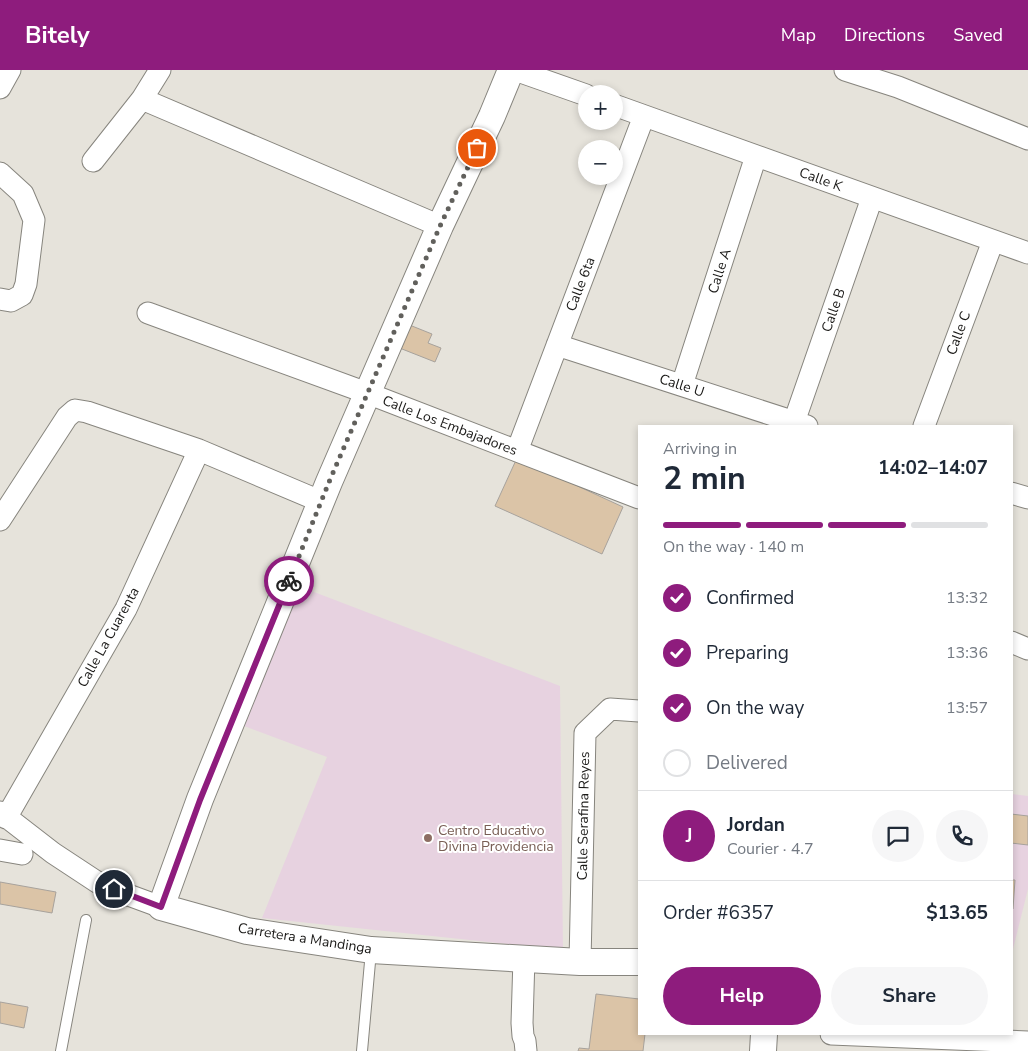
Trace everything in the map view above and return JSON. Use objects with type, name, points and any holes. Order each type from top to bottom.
[{"type":"street","points":[[0,88],[10,70]]},
{"type":"street","points":[[93,161],[142,100],[160,70]]},
{"type":"street","points":[[3,815],[53,853],[97,882],[161,907],[200,800],[329,482],[440,226],[492,116],[511,70]]},
{"type":"street","points":[[515,70],[578,93]]},
{"type":"street","points":[[845,70],[898,87],[1028,139]]},
{"type":"street","points":[[142,100],[440,226]]},
{"type":"street","name":"Calle K","points":[[623,108],[1028,253]]},
{"type":"street","name":"Calle 6ta","points":[[517,451],[644,116]]},
{"type":"street","name":"Calle A","points":[[682,385],[756,156]]},
{"type":"street","points":[[0,173],[23,194],[34,220],[26,284],[22,296],[11,300],[0,298]]},
{"type":"street","name":"Calle B","points":[[801,424],[872,198]]},
{"type":"street","name":"Calle C","points":[[924,425],[993,241]]},
{"type":"street","name":"Calle Los Embajadores","points":[[148,313],[367,393],[638,498]]},
{"type":"street","name":"Calle U","points":[[557,345],[801,424]]},
{"type":"street","points":[[0,520],[67,418],[75,410],[87,412],[199,450],[322,502]]},
{"type":"street","name":"Calle La Cuarenta","points":[[3,815],[126,609],[199,450]]},
{"type":"street","points":[[1013,494],[1028,498]]},
{"type":"street","points":[[1013,643],[1028,649]]},
{"type":"street","name":"Calle Serafina Reyes","points":[[580,962],[585,733],[610,709],[638,710]]},
{"type":"street","points":[[0,850],[22,854]]},
{"type":"street","name":"Carretera a Mandinga","points":[[161,907],[247,931],[371,950],[580,962],[638,962]]},
{"type":"street","points":[[524,958],[522,1024],[526,1051]]},
{"type":"street","points":[[763,1051],[764,1035]]},
{"type":"street","points":[[856,1035],[1028,1042]]},
{"type":"lane","points":[[61,1051],[86,920]]},
{"type":"lane","points":[[362,1051],[371,950]]},
{"type":"shaded area","name":"Centro Educativo Divina Providencia","points":[[301,587],[560,686],[563,950],[262,918],[327,757],[244,726]]},
{"type":"shaded area","points":[[1013,794],[1028,796],[1028,889],[1013,949]]},
{"type":"building","points":[[407,324],[432,334],[428,343],[441,348],[435,362],[397,347]]},
{"type":"building","points":[[517,458],[623,507],[602,554],[495,506]]},
{"type":"building","points":[[1013,814],[1028,816],[1028,845],[1013,843]]},
{"type":"building","points":[[1013,880],[1015,880],[1013,909]]},
{"type":"building","points":[[0,882],[56,892],[52,913],[0,904]]},
{"type":"building","points":[[596,994],[638,999],[638,1035],[645,1035],[643,1051],[578,1051],[579,1048],[589,1049]]},
{"type":"building","points":[[0,1002],[28,1007],[24,1028],[0,1023]]},
{"type":"way so far","points":[[289,581],[329,482],[440,226],[477,148]]},
{"type":"place","name":"Centro Educativo Divina Providencia","points":[[428,838]]},
{"type":"route","points":[[114,889],[161,907],[200,800],[289,581]]}]
